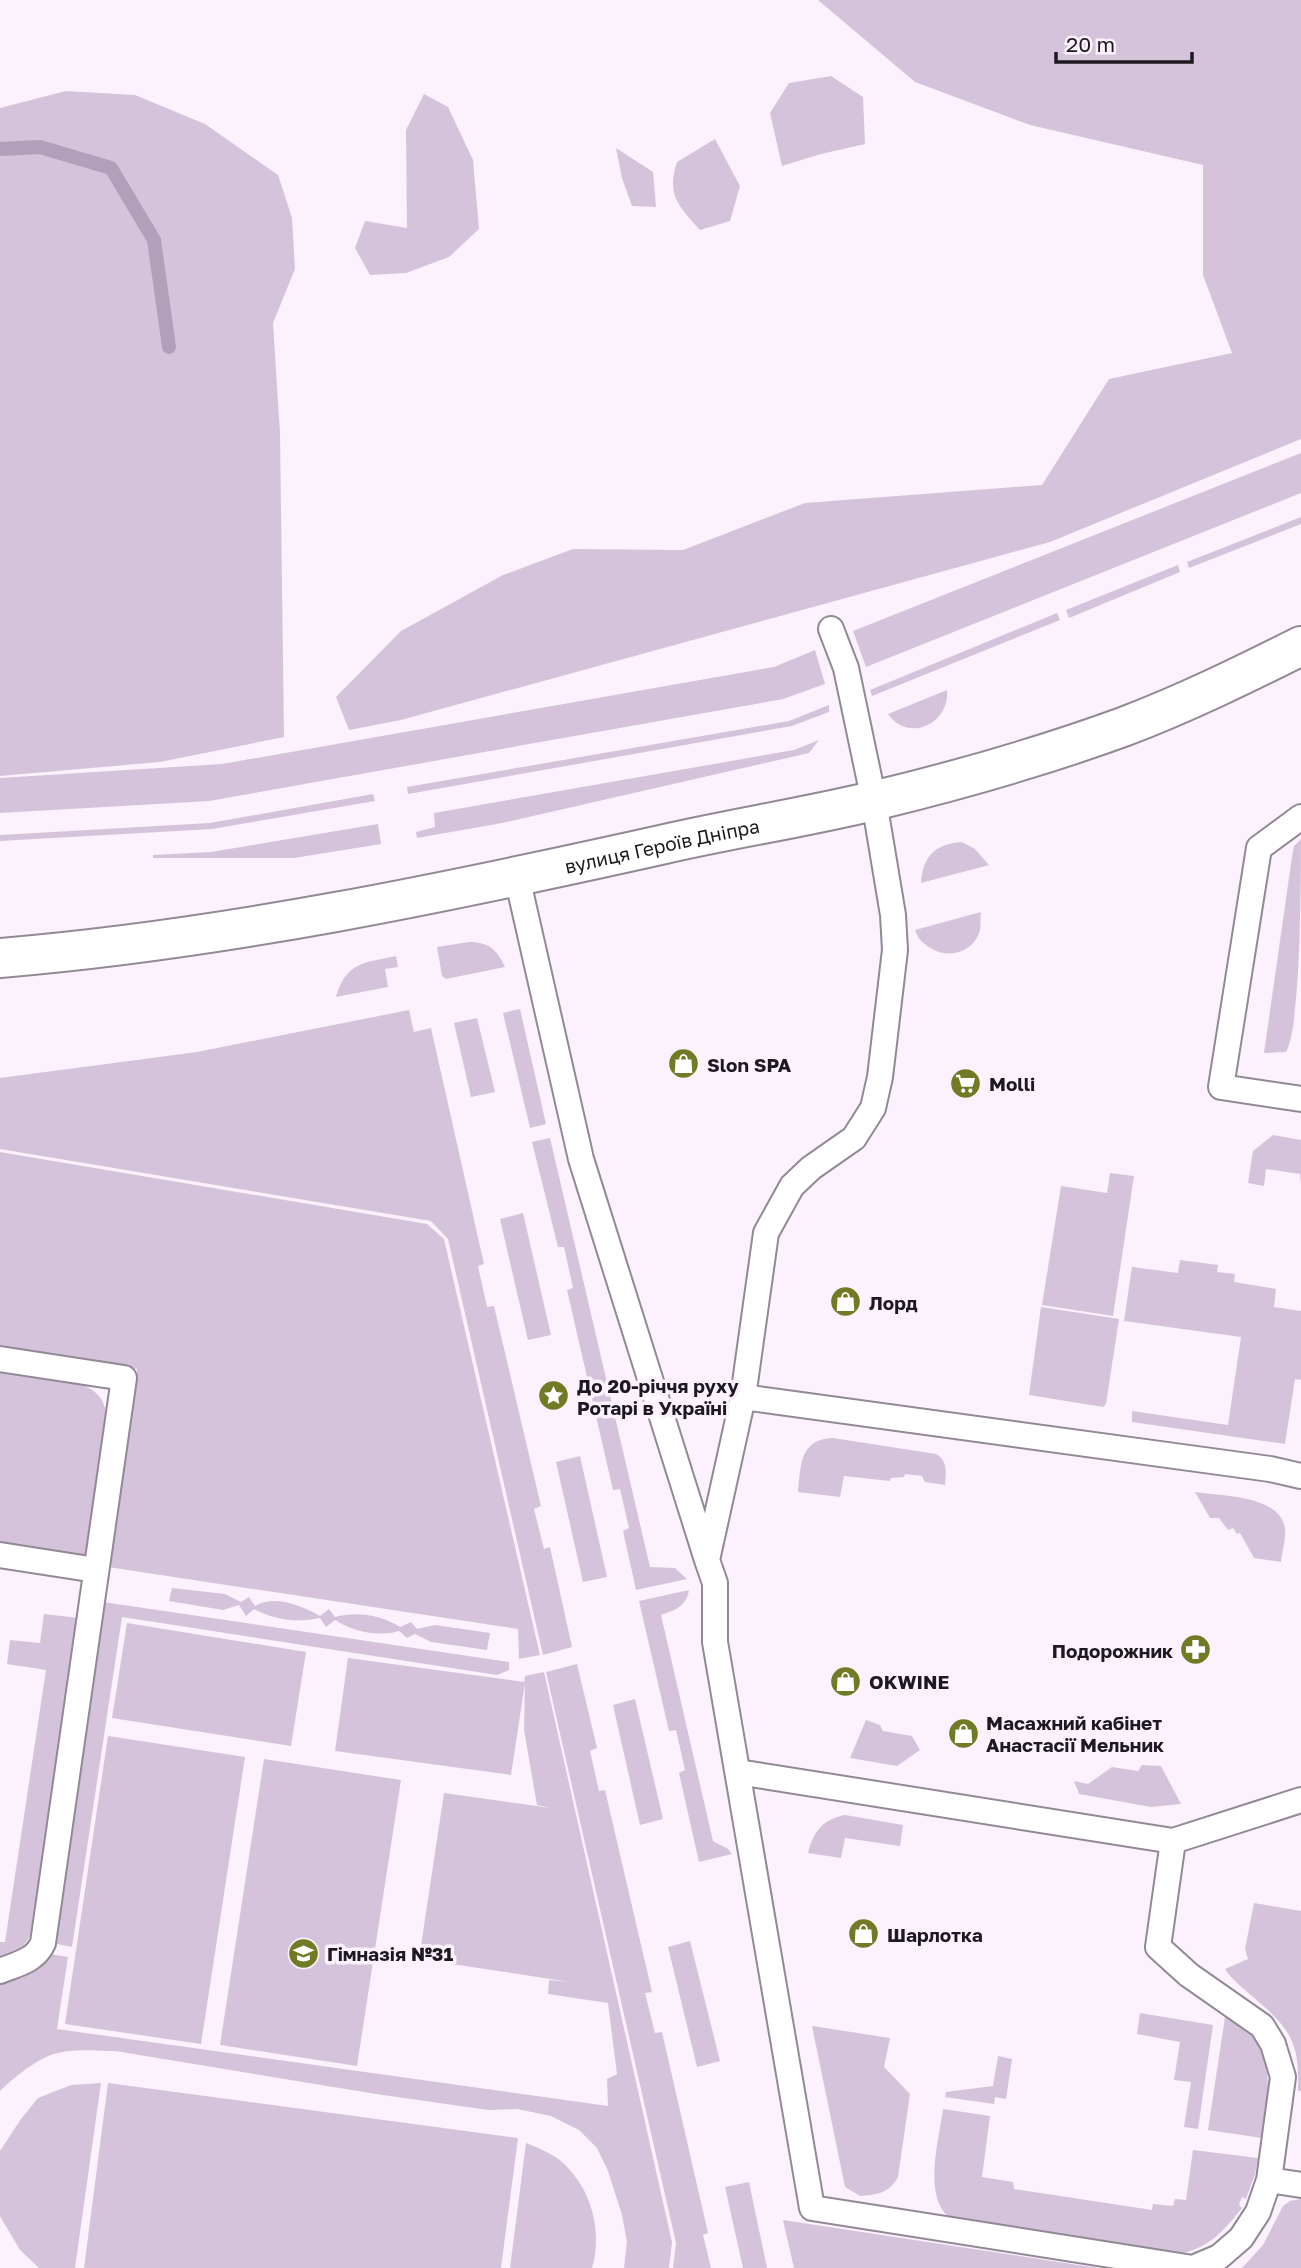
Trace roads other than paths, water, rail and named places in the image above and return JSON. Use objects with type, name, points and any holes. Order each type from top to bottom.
[{"type":"main road","name":"вулиця Героїв Дніпра","points":[[0,958],[170,941],[294,920],[517,877],[874,801],[1066,747],[1234,680],[1301,646]]},
{"type":"lane","points":[[707,1560],[743,1397],[766,1233],[792,1186],[811,1168],[854,1138],[873,1108],[880,1077],[894,950],[893,915],[874,801],[846,668],[831,629]]},
{"type":"lane","points":[[1301,817],[1259,848],[1221,1087],[1301,1099]]},
{"type":"lane","points":[[517,877],[544,986],[581,1159],[715,1583],[715,1642],[812,2208],[1193,2268],[1212,2264],[1241,2238],[1258,2212],[1269,2180],[1283,2077],[1273,2044],[1262,2026],[1189,1975],[1158,1947],[1173,1841]]},
{"type":"lane","points":[[0,1359],[124,1378],[43,1943],[37,1954],[0,1971]]},
{"type":"lane","points":[[743,1397],[1257,1467],[1301,1476]]},
{"type":"lane","points":[[0,1555],[96,1570]]},
{"type":"lane","points":[[738,1772],[1173,1841],[1301,1800]]},
{"type":"lane","points":[[1269,2180],[1301,2185]]},
{"type":"waterway","points":[[0,149],[40,147],[111,168],[154,240],[169,347]]},
{"type":"place","name":"Slon SPA","points":[[684,1064]]},
{"type":"place","name":"Molli","points":[[966,1083]]},
{"type":"place","name":"Лорд","points":[[846,1302]]},
{"type":"place","name":"До 20-річчя руху Ротарі в Україні","points":[[554,1396]]},
{"type":"place","name":"Подорожник","points":[[1196,1650]]},
{"type":"place","name":"OKWINE","points":[[846,1681]]},
{"type":"place","name":"Масажний кабінет Анастасії Мельник","points":[[963,1733]]},
{"type":"place","name":"Шарлотка","points":[[864,1934]]},
{"type":"place","name":"Гімназія №31","points":[[304,1953]]}]
